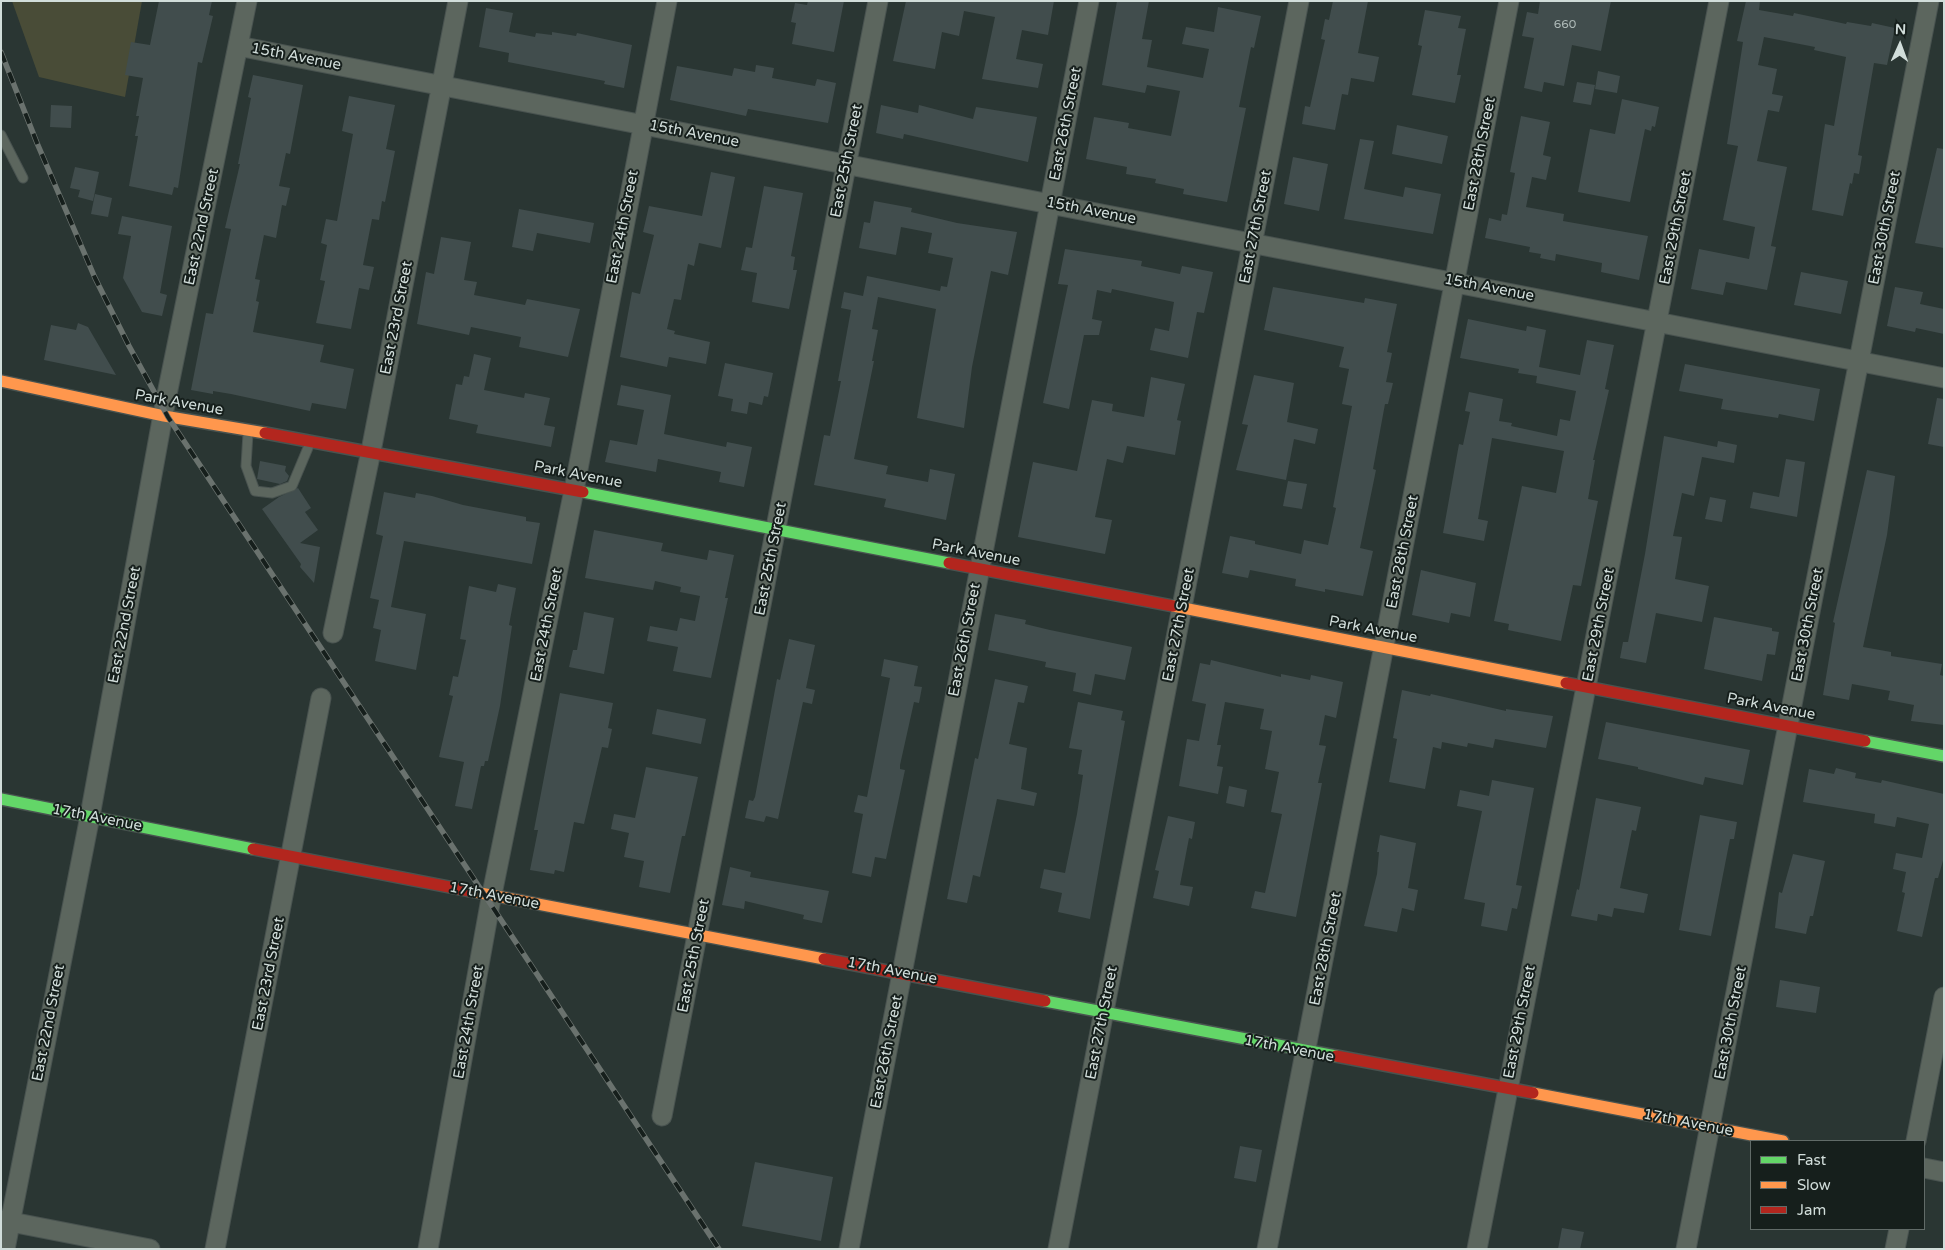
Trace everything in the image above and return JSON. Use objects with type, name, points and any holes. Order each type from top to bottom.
[{"type":"street","name":"East 22nd Street","points":[[5,1249],[6,1221],[90,816],[164,416],[247,1]]},
{"type":"street","name":"East 23rd Street","points":[[332,633],[371,452],[458,1]]},
{"type":"street","name":"East 24th Street","points":[[428,1249],[492,896],[574,490],[667,1]]},
{"type":"street","name":"East 25th Street","points":[[662,1116],[878,1]]},
{"type":"street","name":"East 26th Street","points":[[849,1249],[1089,1]]},
{"type":"street","name":"East 27th Street","points":[[1058,1249],[1300,1]]},
{"type":"street","name":"East 28th Street","points":[[1268,1249],[1509,1]]},
{"type":"street","name":"East 29th Street","points":[[1477,1249],[1719,1]]},
{"type":"street","name":"East 30th Street","points":[[1686,1249],[1929,1]]},
{"type":"street","name":"15th Avenue","points":[[238,46],[1944,378]]},
{"type":"street","name":"Park Avenue","points":[[1,381],[164,416],[311,441],[574,490],[1944,756]]},
{"type":"street","name":"East 23rd Street","points":[[215,1249],[321,698]]},
{"type":"street","name":"17th Avenue","points":[[1,799],[492,896],[1777,1140]]},
{"type":"street","points":[[1916,1140],[1944,997]]},
{"type":"street","points":[[1925,1168],[1944,1172]]},
{"type":"street","points":[[6,1221],[150,1249]]},
{"type":"street","points":[[1895,1249],[1899,1230]]},
{"type":"lane","points":[[1,134],[23,178]]},
{"type":"lane","points":[[249,430],[246,466],[255,491],[272,493],[292,486],[311,441]]},
{"type":"green space","points":[[12,1],[142,1],[125,97],[39,77]]},
{"type":"building","points":[[159,1],[212,1],[209,15],[213,16],[202,63],[198,62],[178,188],[174,187],[172,195],[129,186],[138,136],[135,136],[139,116],[136,116],[143,78],[125,75],[131,42],[150,45]]},
{"type":"building","points":[[808,1],[844,1],[834,52],[792,44],[796,23],[791,22],[795,3],[807,5]]},
{"type":"building","points":[[906,1],[1054,1],[1048,35],[1022,30],[1016,59],[1043,64],[1038,88],[982,79],[995,17],[964,11],[959,36],[942,32],[935,69],[893,61]]},
{"type":"building","points":[[1117,1],[1149,1],[1142,39],[1152,40],[1147,67],[1203,78],[1209,49],[1182,44],[1186,27],[1214,32],[1218,7],[1261,16],[1254,48],[1251,47],[1239,107],[1246,108],[1227,202],[1183,194],[1184,189],[1155,183],[1156,179],[1126,174],[1127,167],[1086,159],[1094,117],[1129,123],[1128,128],[1171,136],[1180,91],[1147,85],[1145,93],[1102,85]]},
{"type":"building","points":[[1333,1],[1368,1],[1358,53],[1379,57],[1374,82],[1351,78],[1348,95],[1342,94],[1335,130],[1302,124],[1305,106],[1310,107],[1325,40],[1321,39],[1325,19],[1329,20]]},
{"type":"building","points":[[1540,1],[1611,1],[1601,51],[1572,45],[1564,86],[1544,82],[1542,92],[1524,88],[1534,38],[1522,36],[1527,12],[1538,14]]},
{"type":"building","points":[[1746,1],[1760,1],[1759,10],[1793,16],[1794,13],[1846,24],[1847,22],[1871,26],[1872,23],[1895,28],[1887,65],[1874,63],[1858,155],[1862,156],[1859,174],[1854,173],[1852,184],[1850,183],[1843,216],[1812,210],[1825,124],[1834,126],[1846,57],[1814,50],[1815,47],[1764,37],[1758,65],[1777,69],[1772,94],[1783,96],[1779,112],[1768,110],[1757,161],[1787,167],[1771,246],[1776,247],[1767,290],[1726,282],[1723,295],[1691,289],[1699,249],[1749,259],[1755,227],[1723,220],[1738,146],[1727,144],[1743,42],[1737,41]]},
{"type":"building","points":[[486,8],[513,13],[509,32],[535,37],[536,33],[552,35],[552,32],[576,36],[577,33],[632,45],[624,88],[604,84],[605,81],[508,62],[509,53],[479,47]]},
{"type":"building","points":[[1425,10],[1461,16],[1458,28],[1466,29],[1457,75],[1461,75],[1455,103],[1412,95],[1422,46],[1418,45]]},
{"type":"building","points":[[756,65],[774,68],[772,78],[815,86],[817,79],[836,83],[828,123],[748,109],[746,116],[670,100],[677,66],[732,76],[734,68],[755,72]]},
{"type":"building","points":[[1598,71],[1620,76],[1617,93],[1595,89]]},
{"type":"building","points":[[253,75],[303,85],[290,154],[286,153],[279,186],[290,188],[286,206],[282,205],[276,238],[264,235],[255,279],[260,280],[256,301],[259,302],[253,332],[324,345],[320,362],[354,369],[346,409],[312,403],[310,411],[231,394],[213,391],[213,394],[191,390],[206,313],[213,314],[231,229],[225,228],[240,164],[238,164],[251,98],[248,97]]},
{"type":"building","points":[[1577,82],[1595,85],[1591,105],[1573,102]]},
{"type":"building","points":[[349,96],[395,105],[386,149],[395,151],[385,202],[382,201],[379,220],[372,219],[363,265],[374,267],[369,290],[359,288],[351,329],[316,323],[325,281],[320,280],[327,245],[321,243],[326,219],[337,221],[353,134],[342,131]]},
{"type":"building","points":[[1622,99],[1659,107],[1655,127],[1652,126],[1651,131],[1645,129],[1630,202],[1578,192],[1590,129],[1615,134]]},
{"type":"building","points":[[51,105],[72,106],[71,128],[50,127]]},
{"type":"building","points":[[881,105],[918,113],[919,105],[973,119],[976,107],[1037,117],[1028,162],[904,134],[903,139],[876,133]]},
{"type":"building","points":[[1521,116],[1550,122],[1543,155],[1551,157],[1546,180],[1532,177],[1526,207],[1564,214],[1563,221],[1648,236],[1639,280],[1601,272],[1602,263],[1556,254],[1555,261],[1540,258],[1541,254],[1529,252],[1530,247],[1485,238],[1489,218],[1501,221],[1502,214],[1507,215],[1515,173],[1510,172]]},
{"type":"building","points":[[1397,125],[1448,136],[1442,164],[1392,154]]},
{"type":"building","points":[[1360,139],[1374,141],[1364,189],[1403,197],[1405,187],[1441,194],[1433,234],[1344,219]]},
{"type":"building","points":[[1937,148],[1944,149],[1944,248],[1915,243]]},
{"type":"building","points":[[1293,157],[1328,164],[1319,211],[1284,204]]},
{"type":"building","points":[[75,167],[99,172],[93,201],[78,197],[80,190],[70,188]]},
{"type":"building","points":[[711,172],[735,177],[721,248],[699,243],[694,266],[688,264],[681,300],[674,299],[667,329],[675,331],[674,334],[710,342],[706,364],[669,357],[667,367],[620,357],[632,292],[640,294],[654,235],[643,232],[649,206],[702,216]]},
{"type":"building","points":[[764,186],[803,193],[791,256],[795,257],[793,270],[797,270],[789,309],[752,302],[757,273],[741,270],[746,247],[752,248]]},
{"type":"building","points":[[95,194],[112,198],[108,217],[91,214]]},
{"type":"building","points":[[874,201],[912,208],[911,212],[957,223],[1017,232],[1008,275],[991,271],[972,367],[964,428],[917,418],[936,309],[878,297],[872,329],[878,330],[872,361],[874,361],[854,459],[888,466],[886,474],[928,482],[930,469],[955,474],[946,520],[884,507],[886,499],[814,485],[824,435],[830,436],[841,381],[838,381],[851,310],[841,308],[844,292],[863,296],[867,276],[940,291],[941,286],[947,287],[953,258],[928,253],[932,233],[901,227],[896,255],[859,248],[864,222],[870,223]]},
{"type":"building","points":[[519,209],[594,223],[590,243],[537,233],[533,251],[512,247]]},
{"type":"building","points":[[122,216],[172,226],[160,293],[167,295],[162,316],[142,312],[123,278],[131,236],[118,234]]},
{"type":"building","points":[[441,237],[471,242],[464,280],[477,282],[474,295],[525,305],[527,299],[580,309],[568,357],[519,347],[521,337],[471,327],[469,335],[417,324],[426,272],[434,274]]},
{"type":"building","points":[[1065,249],[1142,261],[1141,266],[1180,274],[1182,266],[1213,272],[1204,313],[1197,312],[1188,358],[1150,350],[1155,328],[1169,331],[1174,302],[1112,289],[1111,293],[1097,290],[1092,319],[1102,321],[1099,335],[1084,335],[1069,409],[1043,403],[1068,285],[1058,284]]},
{"type":"building","points":[[1801,272],[1848,281],[1841,314],[1794,305]]},
{"type":"building","points":[[1273,287],[1364,303],[1365,298],[1397,304],[1387,352],[1392,353],[1386,382],[1393,383],[1388,404],[1385,404],[1373,469],[1376,470],[1360,548],[1373,551],[1363,596],[1325,589],[1325,592],[1295,586],[1296,579],[1250,570],[1248,578],[1222,573],[1230,536],[1255,541],[1255,544],[1301,554],[1304,540],[1328,545],[1336,508],[1333,507],[1352,406],[1342,404],[1349,369],[1339,367],[1344,347],[1264,330]]},
{"type":"building","points":[[1895,287],[1923,292],[1920,304],[1944,309],[1944,334],[1916,328],[1915,332],[1887,326]]},
{"type":"building","points":[[1468,319],[1526,331],[1527,326],[1546,330],[1539,367],[1580,375],[1587,340],[1614,345],[1605,389],[1609,390],[1593,460],[1595,460],[1588,499],[1598,501],[1581,586],[1573,585],[1561,641],[1508,630],[1509,624],[1494,621],[1522,486],[1556,493],[1564,451],[1492,438],[1478,519],[1488,521],[1484,541],[1443,533],[1459,444],[1463,445],[1470,412],[1465,411],[1469,392],[1503,399],[1499,421],[1512,423],[1511,426],[1557,436],[1560,419],[1570,421],[1576,391],[1536,383],[1537,376],[1518,373],[1519,369],[1460,358]]},
{"type":"building","points":[[78,323],[88,327],[116,375],[44,360],[51,325],[76,330]]},
{"type":"building","points":[[474,354],[491,358],[484,390],[524,398],[525,393],[550,398],[544,425],[555,427],[551,447],[476,433],[478,425],[449,419],[456,384],[462,385],[464,376],[469,377]]},
{"type":"building","points":[[725,363],[773,373],[768,397],[764,396],[762,405],[749,402],[747,414],[731,411],[733,399],[718,396]]},
{"type":"building","points":[[1685,364],[1820,389],[1814,421],[1779,414],[1778,418],[1721,409],[1723,399],[1679,391]]},
{"type":"building","points":[[1254,375],[1294,383],[1287,422],[1318,429],[1315,444],[1294,439],[1286,480],[1236,470],[1248,425],[1242,424]]},
{"type":"building","points":[[1151,377],[1185,384],[1177,420],[1181,421],[1175,455],[1127,446],[1123,463],[1107,459],[1095,517],[1112,520],[1105,554],[1018,537],[1033,462],[1077,471],[1092,400],[1113,404],[1112,411],[1144,417]]},
{"type":"building","points":[[621,385],[671,395],[664,434],[726,447],[727,442],[752,447],[744,487],[719,482],[721,472],[658,459],[656,472],[605,462],[610,440],[637,445],[644,410],[617,405]]},
{"type":"building","points":[[1937,398],[1944,399],[1944,447],[1928,444]]},
{"type":"building","points":[[1664,436],[1717,447],[1718,441],[1737,445],[1734,463],[1702,457],[1694,496],[1682,493],[1673,536],[1682,537],[1675,579],[1709,586],[1702,622],[1656,613],[1646,663],[1620,658],[1623,642],[1628,642],[1645,554]]},
{"type":"building","points":[[1786,459],[1805,462],[1797,517],[1750,508],[1753,492],[1779,497]]},
{"type":"building","points":[[260,461],[286,466],[285,471],[289,476],[287,481],[280,484],[257,479]]},
{"type":"building","points":[[1867,470],[1895,476],[1887,535],[1863,647],[1891,652],[1891,656],[1942,664],[1940,675],[1944,676],[1944,725],[1911,721],[1914,705],[1888,700],[1890,691],[1852,684],[1849,700],[1823,695],[1835,623],[1833,622]]},
{"type":"building","points":[[1288,481],[1307,484],[1302,509],[1283,506]]},
{"type":"building","points":[[298,488],[311,508],[305,512],[318,530],[300,543],[320,547],[314,583],[300,567],[301,564],[262,509],[279,497]]},
{"type":"building","points":[[384,492],[415,498],[416,493],[432,496],[463,505],[526,517],[526,521],[540,523],[532,564],[404,541],[391,607],[426,614],[416,670],[375,661],[381,630],[373,628],[379,600],[370,598],[383,536],[376,534]]},
{"type":"building","points":[[1710,497],[1726,500],[1722,522],[1705,519]]},
{"type":"building","points":[[594,530],[663,543],[661,551],[707,560],[709,550],[734,555],[725,598],[728,598],[711,678],[673,671],[678,647],[647,641],[650,626],[677,631],[680,618],[695,621],[700,596],[680,592],[681,587],[655,581],[653,590],[585,578]]},
{"type":"building","points":[[1421,570],[1476,583],[1470,617],[1451,613],[1449,623],[1412,615]]},
{"type":"building","points":[[498,584],[516,588],[509,625],[512,626],[500,706],[488,761],[485,761],[484,766],[481,766],[472,809],[455,806],[464,762],[439,757],[453,696],[449,695],[453,676],[458,677],[466,640],[460,639],[469,586],[496,592]]},
{"type":"building","points":[[584,612],[614,618],[604,674],[569,667],[573,650],[577,650]]},
{"type":"building","points":[[995,614],[1026,620],[1025,624],[1132,647],[1125,680],[1095,674],[1091,695],[1073,691],[1076,673],[1045,667],[1046,662],[988,650]]},
{"type":"building","points":[[1714,617],[1772,628],[1772,631],[1779,632],[1775,655],[1767,654],[1762,681],[1704,669]]},
{"type":"building","points":[[789,639],[815,645],[806,688],[815,690],[812,704],[803,702],[778,819],[766,816],[764,822],[745,818],[749,800],[753,801],[755,797],[777,679],[780,680]]},
{"type":"building","points":[[884,659],[918,666],[914,686],[922,687],[919,703],[914,702],[900,765],[900,769],[905,770],[886,859],[875,857],[871,877],[852,873],[863,814],[854,812],[858,795],[867,797],[890,678],[881,676]]},
{"type":"building","points":[[1211,660],[1281,677],[1281,674],[1310,680],[1311,675],[1343,682],[1336,718],[1325,715],[1319,745],[1326,746],[1318,783],[1322,783],[1296,917],[1251,908],[1255,891],[1265,893],[1282,814],[1271,812],[1279,772],[1265,769],[1272,731],[1260,729],[1264,709],[1225,702],[1217,745],[1221,745],[1217,766],[1223,767],[1218,794],[1179,786],[1187,739],[1199,741],[1206,704],[1192,701],[1200,663],[1210,665]]},
{"type":"building","points":[[995,679],[1028,686],[1024,703],[1018,702],[1009,744],[1027,748],[1021,789],[1037,793],[1034,806],[997,799],[980,877],[973,875],[967,903],[947,899],[975,758],[978,759]]},
{"type":"building","points":[[1402,690],[1430,696],[1431,694],[1506,711],[1506,709],[1553,716],[1546,748],[1495,739],[1493,748],[1468,743],[1467,747],[1442,742],[1441,749],[1433,747],[1425,789],[1389,782],[1397,739],[1393,738]]},
{"type":"building","points":[[560,693],[613,703],[608,728],[612,729],[608,748],[602,747],[584,824],[574,822],[564,872],[555,870],[554,874],[530,870],[538,830],[534,830]]},
{"type":"building","points":[[1078,702],[1123,711],[1121,720],[1125,721],[1090,919],[1058,912],[1062,893],[1040,888],[1044,869],[1065,873],[1083,775],[1078,774],[1082,750],[1069,748]]},
{"type":"building","points":[[657,709],[706,719],[701,744],[652,734]]},
{"type":"building","points":[[1606,722],[1750,750],[1743,785],[1705,777],[1703,785],[1638,769],[1638,767],[1598,759]]},
{"type":"building","points":[[646,767],[698,777],[685,836],[682,836],[670,893],[639,887],[644,861],[624,857],[629,833],[611,829],[614,814],[635,818]]},
{"type":"building","points":[[1836,768],[1856,773],[1855,778],[1881,783],[1882,780],[1944,794],[1944,857],[1938,878],[1935,878],[1922,937],[1897,931],[1905,893],[1902,892],[1906,872],[1893,869],[1896,853],[1922,858],[1929,824],[1897,817],[1895,827],[1874,823],[1875,814],[1803,802],[1809,769],[1834,774]]},
{"type":"building","points":[[1492,780],[1534,788],[1516,885],[1522,886],[1517,909],[1512,908],[1507,931],[1481,926],[1485,903],[1464,899],[1482,811],[1457,806],[1460,790],[1489,796]]},
{"type":"building","points":[[1229,786],[1247,790],[1244,807],[1226,803]]},
{"type":"building","points":[[1596,798],[1641,807],[1636,831],[1632,830],[1620,888],[1648,894],[1644,913],[1614,908],[1612,917],[1598,914],[1597,921],[1571,916],[1577,889],[1579,890]]},
{"type":"building","points":[[1700,815],[1737,822],[1734,839],[1730,839],[1711,936],[1679,930]]},
{"type":"building","points":[[1168,816],[1195,822],[1192,839],[1189,838],[1180,885],[1193,887],[1189,906],[1153,898],[1159,871],[1155,870]]},
{"type":"building","points":[[1380,835],[1416,843],[1408,888],[1418,890],[1414,911],[1402,908],[1397,932],[1364,926],[1377,874],[1379,852],[1377,852]]},
{"type":"building","points":[[1793,854],[1825,861],[1813,916],[1810,916],[1806,934],[1775,928],[1779,892],[1782,893]]},
{"type":"building","points":[[730,867],[751,872],[750,877],[829,891],[822,923],[803,919],[804,915],[745,901],[744,909],[722,905]]},
{"type":"building","points":[[1780,980],[1820,987],[1816,1013],[1776,1007]]},
{"type":"building","points":[[1240,1146],[1262,1150],[1256,1182],[1234,1178]]},
{"type":"building","points":[[755,1162],[833,1177],[821,1241],[742,1226]]},
{"type":"building","points":[[1562,1228],[1584,1232],[1580,1249],[1558,1249]]},
{"type":"railway","points":[[1,52],[37,143],[95,278],[129,346],[168,417],[719,1249]]},
{"type":"traffic: fast","points":[[583,492],[949,563]]},
{"type":"traffic: fast","points":[[1865,741],[1944,756]]},
{"type":"traffic: fast","points":[[1,799],[253,849]]},
{"type":"traffic: fast","points":[[1045,1001],[1336,1056]]},
{"type":"traffic: slow","points":[[1,381],[164,416],[265,433]]},
{"type":"traffic: slow","points":[[1173,606],[1566,683]]},
{"type":"traffic: slow","points":[[470,891],[824,959]]},
{"type":"traffic: slow","points":[[1533,1093],[1778,1140]]},
{"type":"traffic: jam","points":[[265,433],[583,492]]},
{"type":"traffic: jam","points":[[949,563],[1173,606]]},
{"type":"traffic: jam","points":[[1566,683],[1865,741]]},
{"type":"traffic: jam","points":[[253,849],[470,891]]},
{"type":"traffic: jam","points":[[824,959],[1045,1001]]},
{"type":"traffic: jam","points":[[1336,1056],[1533,1093]]}]
